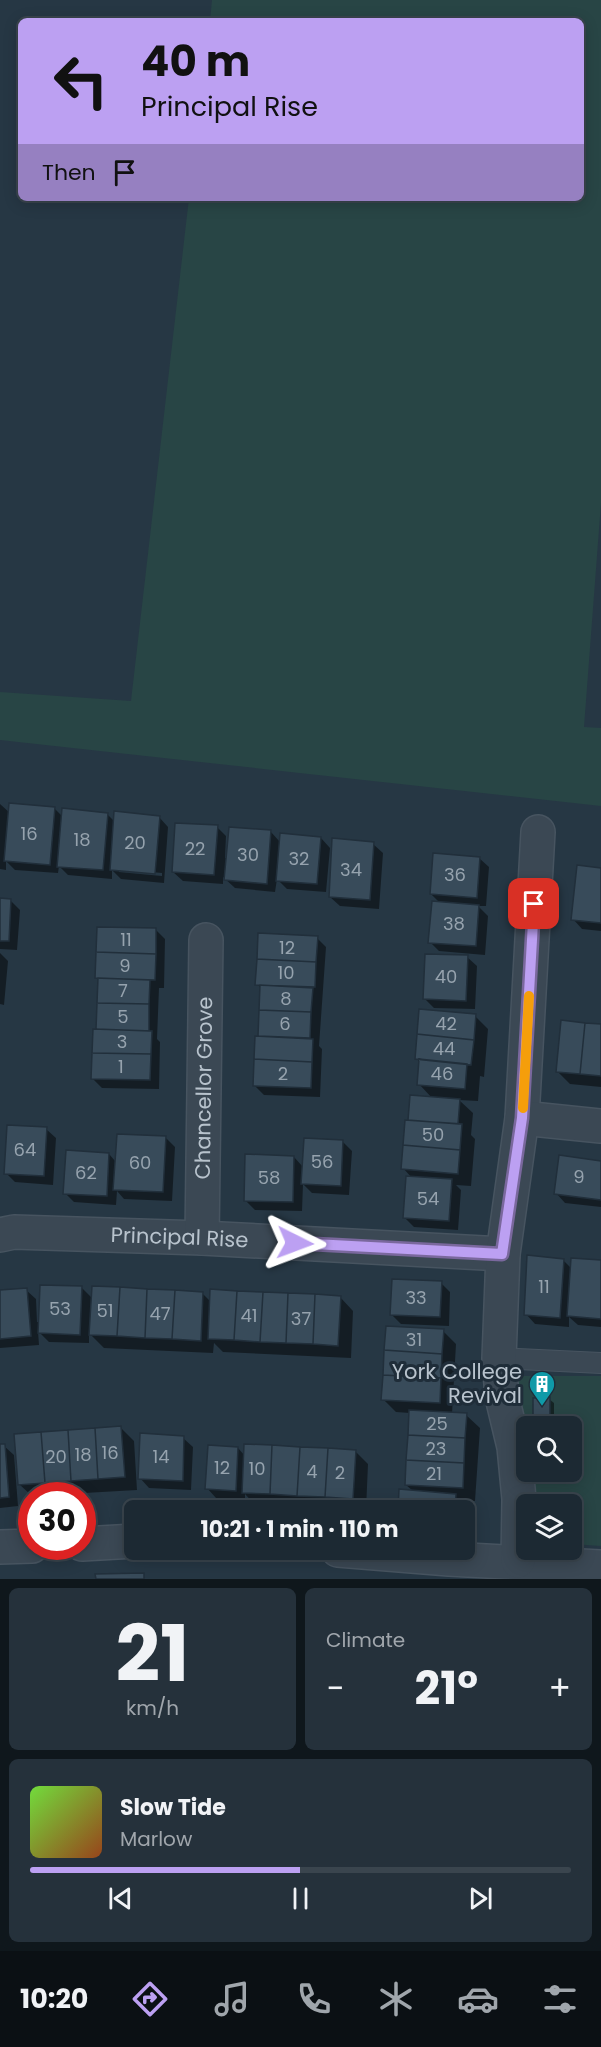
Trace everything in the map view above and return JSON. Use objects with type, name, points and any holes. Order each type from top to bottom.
[{"type":"street","points":[[518,1561],[519,1498],[514,1447],[499,1376],[499,1358],[502,1254],[522,1118],[538,832]]},
{"type":"street","name":"Chancellor Grove","points":[[202,1238],[206,940]]},
{"type":"street","points":[[522,1118],[601,1126]]},
{"type":"street","name":"Principal Rise","points":[[0,1235],[14,1232],[202,1238],[502,1254]]},
{"type":"street","points":[[96,1543],[124,1542]]},
{"type":"street","points":[[0,1547],[18,1546]]},
{"type":"street","points":[[475,1560],[601,1567]]},
{"type":"lane","points":[[499,1358],[601,1363]]},
{"type":"green space","points":[[212,0],[601,0],[601,503],[584,727],[601,728],[601,806],[0,740],[0,692],[131,701],[189,201],[584,201],[584,18],[210,18]]},
{"type":"green space","points":[[507,1376],[601,1376],[601,1546],[582,1545],[582,1494],[528,1494],[526,1482],[582,1482],[582,1416],[516,1416],[516,1426]]},
{"type":"building","points":[[9,803],[55,807],[50,865],[4,861]]},
{"type":"building","points":[[62,808],[108,813],[103,870],[57,867]]},
{"type":"building","points":[[114,811],[160,816],[155,874],[110,870]]},
{"type":"building","points":[[175,823],[218,825],[214,875],[172,872]]},
{"type":"building","points":[[229,827],[271,830],[267,884],[224,880]]},
{"type":"building","points":[[280,833],[321,837],[317,884],[276,881]]},
{"type":"building","points":[[332,838],[374,842],[370,900],[329,897]]},
{"type":"building","points":[[433,853],[480,857],[477,898],[430,894]]},
{"type":"building","points":[[577,865],[601,868],[601,923],[571,920]]},
{"type":"building","points":[[0,898],[11,899],[9,941],[0,941]]},
{"type":"building","points":[[432,901],[479,905],[476,946],[428,943]]},
{"type":"building","points":[[97,927],[156,928],[156,954],[96,952]]},
{"type":"building","points":[[258,933],[318,936],[316,962],[257,959]]},
{"type":"building","points":[[96,952],[156,954],[155,980],[95,978]]},
{"type":"building","points":[[425,954],[468,955],[466,1001],[423,999]]},
{"type":"building","points":[[257,959],[316,962],[315,987],[255,985]]},
{"type":"building","points":[[98,978],[150,980],[149,1004],[97,1003]]},
{"type":"building","points":[[260,985],[313,988],[311,1012],[259,1010]]},
{"type":"building","points":[[97,1003],[149,1004],[149,1031],[96,1029]]},
{"type":"building","points":[[419,1009],[476,1014],[474,1040],[417,1034]]},
{"type":"building","points":[[259,1010],[311,1012],[310,1038],[258,1036]]},
{"type":"building","points":[[561,1020],[585,1023],[580,1074],[556,1072]]},
{"type":"building","points":[[585,1023],[601,1024],[601,1076],[580,1074]]},
{"type":"building","points":[[93,1029],[152,1031],[151,1054],[92,1053]]},
{"type":"building","points":[[417,1034],[474,1040],[471,1065],[415,1059]]},
{"type":"building","points":[[255,1036],[313,1039],[312,1062],[254,1059]]},
{"type":"building","points":[[92,1053],[151,1054],[150,1080],[91,1079]]},
{"type":"building","points":[[254,1059],[312,1062],[311,1088],[253,1086]]},
{"type":"building","points":[[419,1059],[467,1064],[465,1089],[417,1085]]},
{"type":"building","points":[[410,1095],[460,1099],[458,1124],[408,1120]]},
{"type":"building","points":[[405,1120],[462,1124],[460,1150],[403,1145]]},
{"type":"building","points":[[7,1125],[47,1127],[44,1176],[4,1174]]},
{"type":"building","points":[[117,1134],[166,1136],[163,1192],[113,1190]]},
{"type":"building","points":[[304,1138],[343,1140],[341,1186],[301,1184]]},
{"type":"building","points":[[403,1145],[460,1150],[458,1174],[401,1169]]},
{"type":"building","points":[[66,1150],[109,1153],[107,1196],[63,1194]]},
{"type":"building","points":[[245,1154],[294,1156],[293,1202],[244,1201]]},
{"type":"building","points":[[559,1155],[601,1161],[601,1200],[554,1194]]},
{"type":"building","points":[[406,1176],[452,1179],[449,1221],[403,1218]]},
{"type":"building","points":[[527,1255],[564,1259],[560,1318],[524,1315]]},
{"type":"building","points":[[571,1258],[601,1260],[601,1319],[567,1316]]},
{"type":"building","points":[[392,1279],[442,1281],[440,1317],[390,1315]]},
{"type":"building","points":[[40,1285],[82,1286],[80,1335],[38,1333]]},
{"type":"building","points":[[92,1286],[120,1287],[117,1336],[89,1335]]},
{"type":"building","points":[[120,1287],[147,1289],[145,1338],[117,1336]]},
{"type":"building","points":[[27,1288],[31,1336],[0,1339],[0,1290]]},
{"type":"building","points":[[147,1289],[175,1290],[172,1339],[145,1338]]},
{"type":"building","points":[[210,1289],[237,1291],[234,1340],[208,1339]]},
{"type":"building","points":[[175,1290],[203,1292],[201,1341],[172,1339]]},
{"type":"building","points":[[237,1291],[263,1292],[260,1342],[234,1340]]},
{"type":"building","points":[[263,1292],[288,1293],[286,1343],[260,1342]]},
{"type":"building","points":[[288,1293],[315,1294],[313,1344],[286,1343]]},
{"type":"building","points":[[315,1294],[341,1296],[338,1346],[313,1344]]},
{"type":"building","points":[[386,1326],[444,1329],[442,1354],[384,1350]]},
{"type":"building","points":[[384,1350],[442,1354],[441,1378],[383,1375]]},
{"type":"building","points":[[383,1375],[441,1378],[440,1403],[381,1400]]},
{"type":"building","name":"York College Revival","points":[[550,1397],[550,1415],[533,1416],[533,1398]]},
{"type":"building","points":[[409,1410],[467,1413],[465,1438],[408,1435]]},
{"type":"building","points":[[121,1426],[125,1477],[98,1479],[95,1428]]},
{"type":"building","points":[[95,1428],[98,1479],[71,1481],[68,1430]]},
{"type":"building","points":[[68,1430],[71,1481],[45,1482],[41,1432]]},
{"type":"building","points":[[41,1432],[45,1482],[18,1482],[18,1485],[14,1434]]},
{"type":"building","points":[[140,1433],[184,1436],[183,1481],[138,1479]]},
{"type":"building","points":[[408,1435],[465,1438],[464,1463],[406,1460]]},
{"type":"building","points":[[0,1444],[5,1444],[9,1497],[0,1498]]},
{"type":"building","points":[[244,1444],[272,1445],[270,1494],[242,1493]]},
{"type":"building","points":[[208,1445],[238,1447],[236,1491],[205,1489]]},
{"type":"building","points":[[272,1445],[300,1447],[297,1496],[270,1494]]},
{"type":"building","points":[[300,1447],[328,1448],[325,1497],[297,1496]]},
{"type":"building","points":[[328,1448],[356,1450],[353,1499],[325,1497]]},
{"type":"building","points":[[406,1460],[464,1463],[463,1488],[405,1485]]},
{"type":"building","points":[[399,1489],[456,1494],[456,1500],[398,1500]]},
{"type":"building","points":[[144,1573],[144,1579],[96,1579],[95,1574]]},
{"type":"slow traffic","points":[[523,1108],[529,996]]},
{"type":"place","name":"York College Revival","points":[[542,1407]]},
{"type":"route","points":[[295,1243],[502,1254],[522,1118],[534,904]]}]
